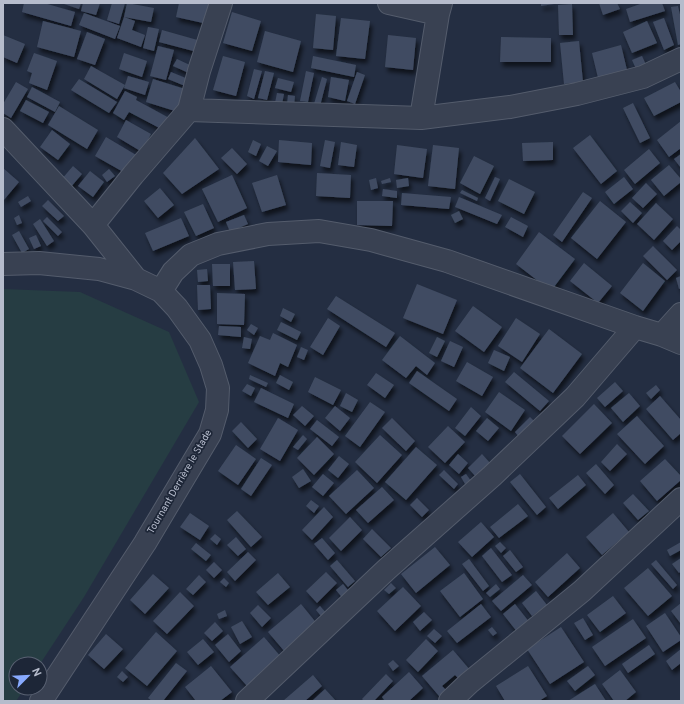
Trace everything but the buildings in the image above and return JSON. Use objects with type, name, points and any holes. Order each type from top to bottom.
[{"type":"street","points":[[93,225],[133,175],[189,110],[199,71],[221,3]]},
{"type":"street","points":[[389,3],[440,8],[421,118]]},
{"type":"street","points":[[189,110],[421,118],[510,107],[577,94],[643,77],[681,59]]},
{"type":"street","points":[[3,129],[93,225],[136,280]]},
{"type":"street","points":[[161,291],[173,272],[191,255],[218,244],[268,234],[319,231],[371,240],[448,261],[672,339],[681,314]]},
{"type":"street","name":"Tournant Derrière le Stade","points":[[3,264],[39,263],[99,269],[136,280],[161,291],[178,308],[200,340],[211,365],[218,388],[217,410],[210,434],[144,543],[42,701]]},
{"type":"street","points":[[247,701],[387,569],[492,476],[575,397],[635,327]]},
{"type":"street","points":[[450,701],[468,683],[582,591],[681,499]]},
{"type":"green space","points":[[3,289],[80,292],[169,332],[199,402],[84,597],[45,656],[8,656],[8,696],[19,696],[16,701],[3,701]]}]
